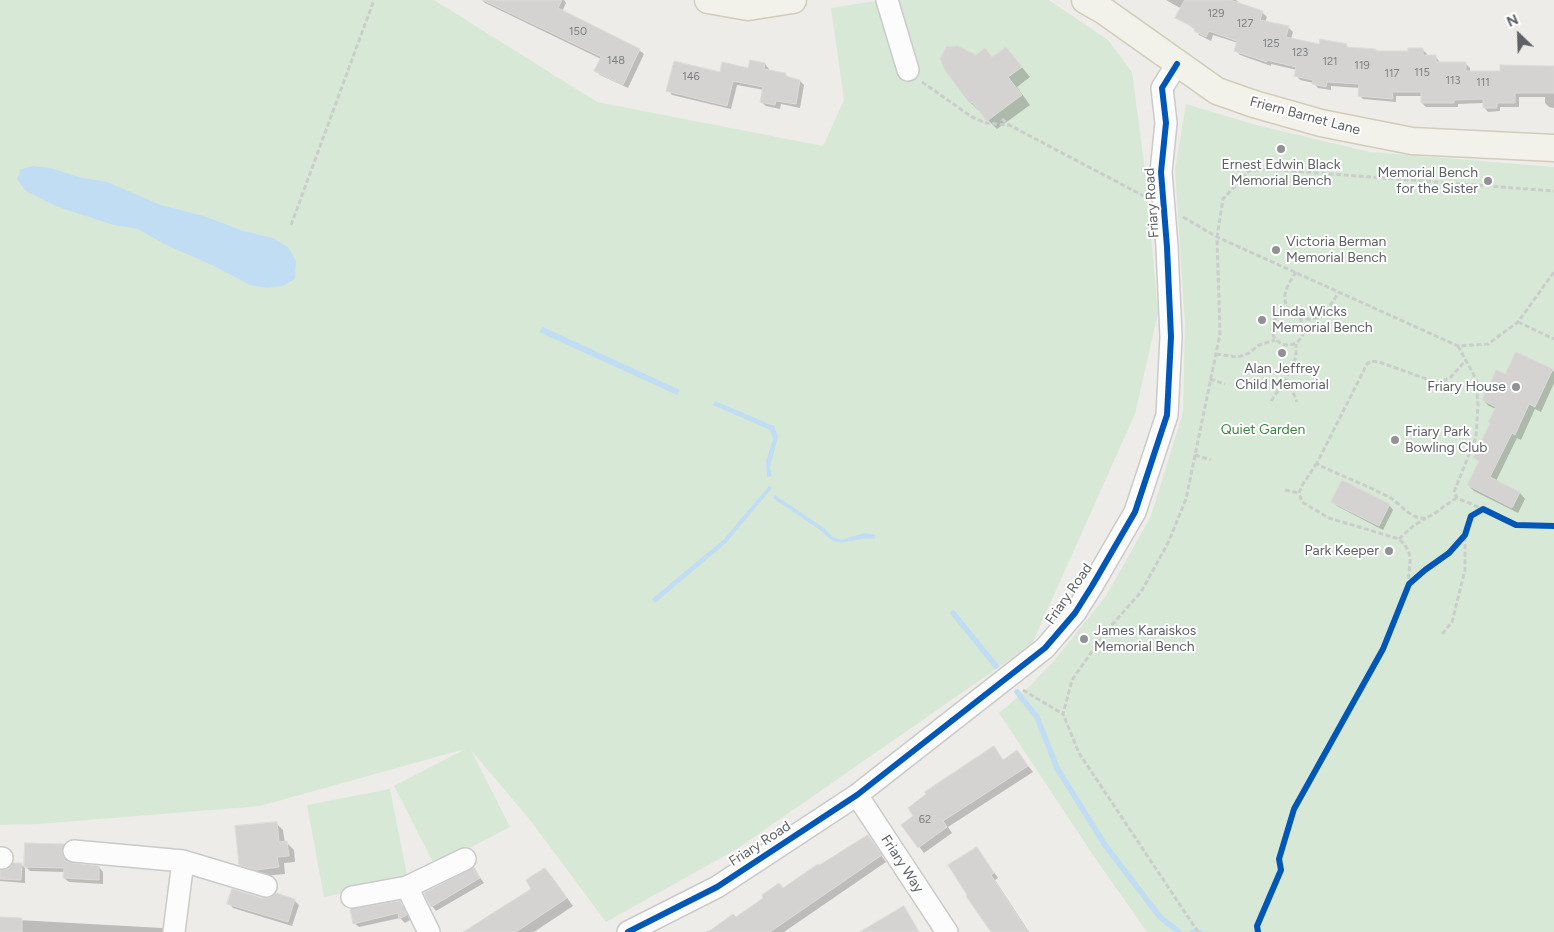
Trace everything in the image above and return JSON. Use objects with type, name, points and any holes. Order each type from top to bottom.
[{"type":"main road","points":[[708,0],[748,7],[793,0]]},
{"type":"main road","name":"Friern Barnet Lane","points":[[1085,0],[1104,11],[1217,91],[1254,104],[1321,123],[1412,141],[1554,148]]},
{"type":"street","points":[[887,0],[908,70]]},
{"type":"street","name":"Friary Road","points":[[628,932],[717,887],[857,795],[1045,648],[1075,613],[1135,512],[1167,416],[1171,337],[1161,172],[1166,123],[1162,88],[1177,64]]},
{"type":"street","name":"Friary Way","points":[[857,795],[948,932]]},
{"type":"street","points":[[74,851],[183,861],[266,886]]},
{"type":"street","points":[[352,897],[406,887],[465,859]]},
{"type":"street","points":[[174,932],[183,861]]},
{"type":"street","points":[[406,887],[429,932]]},
{"type":"path","points":[[291,225],[374,0]]},
{"type":"path","points":[[908,70],[916,78],[972,117],[986,124],[1009,125]]},
{"type":"path","points":[[1002,119],[1009,125],[1164,207],[1216,237],[1458,346],[1488,344],[1518,322],[1554,272]]},
{"type":"path","points":[[1063,714],[1072,680],[1104,634],[1141,592],[1168,543],[1186,499],[1220,334],[1216,237],[1223,199],[1250,171],[1266,169],[1554,191]]},
{"type":"path","points":[[1296,272],[1284,297],[1286,307],[1297,315],[1304,324],[1304,336],[1296,344],[1284,346],[1274,340],[1271,329],[1275,318],[1286,313],[1297,315],[1309,320],[1323,316],[1339,292]]},
{"type":"path","points":[[1518,322],[1554,339]]},
{"type":"path","points":[[1549,336],[1551,332]]},
{"type":"path","points":[[1216,354],[1238,357],[1249,353],[1259,345],[1274,340]]},
{"type":"path","points":[[1271,400],[1284,381],[1296,357],[1296,344]]},
{"type":"path","points":[[1458,346],[1476,379],[1478,413],[1476,437],[1454,492],[1457,498],[1480,511],[1491,513]]},
{"type":"path","points":[[1406,592],[1412,582],[1408,574],[1411,555],[1407,547],[1399,539],[1329,518],[1302,502],[1299,493],[1318,463],[1367,364],[1371,361],[1379,362],[1438,383],[1450,378],[1466,360]]},
{"type":"path","points":[[1210,379],[1225,384]]},
{"type":"path","points":[[1284,381],[1293,392],[1297,402]]},
{"type":"path","points":[[1195,455],[1211,460]]},
{"type":"path","points":[[1318,463],[1391,499],[1418,518],[1426,518]]},
{"type":"path","points":[[1285,490],[1299,493]]},
{"type":"path","points":[[1399,539],[1413,526],[1457,498]]},
{"type":"path","points":[[1442,634],[1452,622],[1465,570],[1465,535],[1468,526]]},
{"type":"path","points":[[1460,541],[1465,535]]},
{"type":"path","points":[[1006,679],[1063,714],[1079,753],[1198,932]]},
{"type":"green space","points":[[0,0],[434,0],[597,102],[823,146],[844,100],[831,8],[882,0],[1049,0],[1108,40],[1132,72],[1145,170],[1158,313],[1135,414],[1032,644],[737,849],[606,922],[530,820],[471,750],[510,827],[435,866],[394,786],[465,749],[260,806],[39,824],[0,825]]},
{"type":"green space","name":"Quiet Garden","points":[[1186,104],[1256,125],[1370,152],[1554,167],[1554,932],[1147,932],[1095,858],[999,713],[1025,691],[1053,662],[1106,596],[1151,516],[1183,412],[1185,324],[1175,169]]},
{"type":"green space","points":[[390,789],[408,880],[324,897],[307,805]]},
{"type":"water","points":[[33,166],[51,168],[78,177],[107,182],[161,205],[207,217],[243,231],[273,238],[288,247],[296,261],[295,279],[283,286],[267,288],[250,285],[214,266],[164,244],[138,229],[114,225],[58,207],[26,191],[17,179],[21,169]]},
{"type":"water","points":[[543,327],[680,390],[677,395],[539,332]]},
{"type":"water","points":[[715,401],[774,426],[778,437],[770,467],[772,476],[767,477],[766,461],[773,439],[770,430],[713,405]]},
{"type":"water","points":[[769,486],[772,488],[726,543],[655,603],[652,599],[723,540]]},
{"type":"water","points":[[775,495],[824,528],[833,537],[841,540],[864,533],[876,535],[874,539],[866,538],[847,542],[835,541],[773,498]]},
{"type":"building","points":[[483,0],[562,0],[558,8],[640,49],[623,85],[594,71],[601,57]]},
{"type":"building","points":[[1185,0],[1230,0],[1263,11],[1260,20],[1289,26],[1286,37],[1319,44],[1320,39],[1347,44],[1346,47],[1376,49],[1376,51],[1408,51],[1408,48],[1423,48],[1423,55],[1436,55],[1436,62],[1466,62],[1466,71],[1500,71],[1500,65],[1554,66],[1554,93],[1515,93],[1515,103],[1497,103],[1497,108],[1483,108],[1483,99],[1454,100],[1454,103],[1421,103],[1421,92],[1392,92],[1393,99],[1358,96],[1359,84],[1327,82],[1326,87],[1312,84],[1313,80],[1294,76],[1296,67],[1267,60],[1267,62],[1234,51],[1237,41],[1209,31],[1206,37],[1194,31],[1195,28],[1175,18]]},
{"type":"building","points":[[958,46],[976,55],[985,48],[992,57],[1006,47],[1022,67],[1008,77],[1022,95],[987,121],[972,102],[970,104],[945,70],[940,59],[946,47]]},
{"type":"building","points":[[750,60],[765,63],[764,69],[786,73],[785,76],[800,80],[796,104],[776,101],[775,105],[760,102],[763,87],[733,81],[727,106],[666,91],[674,61],[720,72],[722,62],[748,68]]},
{"type":"building","name":"Friary House","points":[[1516,352],[1553,369],[1535,407],[1529,404],[1515,435],[1512,433],[1490,477],[1520,492],[1512,508],[1467,485],[1479,461],[1473,458],[1496,407],[1482,400],[1496,370],[1505,374]]},
{"type":"building","points":[[1342,480],[1390,504],[1379,526],[1331,502]]},
{"type":"building","points":[[994,746],[1003,760],[1017,750],[1028,766],[943,821],[947,827],[918,848],[901,825],[913,816],[908,808],[926,794],[925,792]]},
{"type":"building","points":[[277,822],[279,842],[287,841],[289,856],[277,857],[279,867],[256,870],[239,865],[235,826]]},
{"type":"building","points":[[868,835],[882,855],[770,932],[708,932],[733,914],[736,917],[763,898],[762,895],[779,883],[783,888],[818,864]]},
{"type":"building","points":[[25,843],[64,844],[62,850],[65,861],[99,866],[99,880],[63,878],[64,868],[24,867]]},
{"type":"building","points":[[977,847],[994,873],[991,875],[1028,932],[991,932],[966,896],[948,865]]},
{"type":"building","points":[[13,863],[22,863],[21,880],[0,879],[0,870],[8,869]]},
{"type":"building","points":[[474,867],[480,878],[431,907],[424,893]]},
{"type":"building","points":[[545,868],[567,898],[516,932],[463,932],[531,889],[526,880]]},
{"type":"building","points":[[232,889],[262,898],[269,898],[276,893],[295,899],[288,922],[227,904]]},
{"type":"building","points":[[400,901],[407,915],[399,919],[398,913],[353,924],[350,909]]},
{"type":"building","points":[[904,906],[919,932],[860,932]]},
{"type":"building","points":[[0,917],[22,918],[22,932],[0,932]]},
{"type":"waterway","points":[[953,613],[996,666]]},
{"type":"waterway","points":[[1017,692],[1037,717],[1057,768],[1105,845],[1160,917],[1179,932]]},
{"type":"waterway","points":[[1192,932],[1200,932]]},
{"type":"cycle path","points":[[628,932],[717,887],[857,795],[1045,648],[1075,613],[1135,512],[1167,415],[1171,337],[1161,172],[1166,123],[1162,88],[1177,64]]},
{"type":"cycle path","points":[[1258,932],[1257,926],[1281,870],[1279,859],[1294,809],[1383,649],[1409,584],[1449,553],[1465,535],[1471,516],[1483,509],[1516,525],[1554,526]]},
{"type":"place","name":"Ernest Edwin Black Memorial Bench","points":[[1281,149]]},
{"type":"place","name":"Memorial Bench for the Sister","points":[[1488,181]]},
{"type":"place","name":"Victoria Berman Memorial Bench","points":[[1276,250]]},
{"type":"place","name":"Linda Wicks Memorial Bench","points":[[1262,320]]},
{"type":"place","name":"Alan Jeffrey Child Memorial","points":[[1282,353]]},
{"type":"place","name":"Friary House","points":[[1516,387]]},
{"type":"place","name":"Friary Park Bowling Club","points":[[1395,440]]},
{"type":"place","name":"Park Keeper","points":[[1389,551]]},
{"type":"place","name":"James Karaiskos Memorial Bench","points":[[1084,639]]}]
